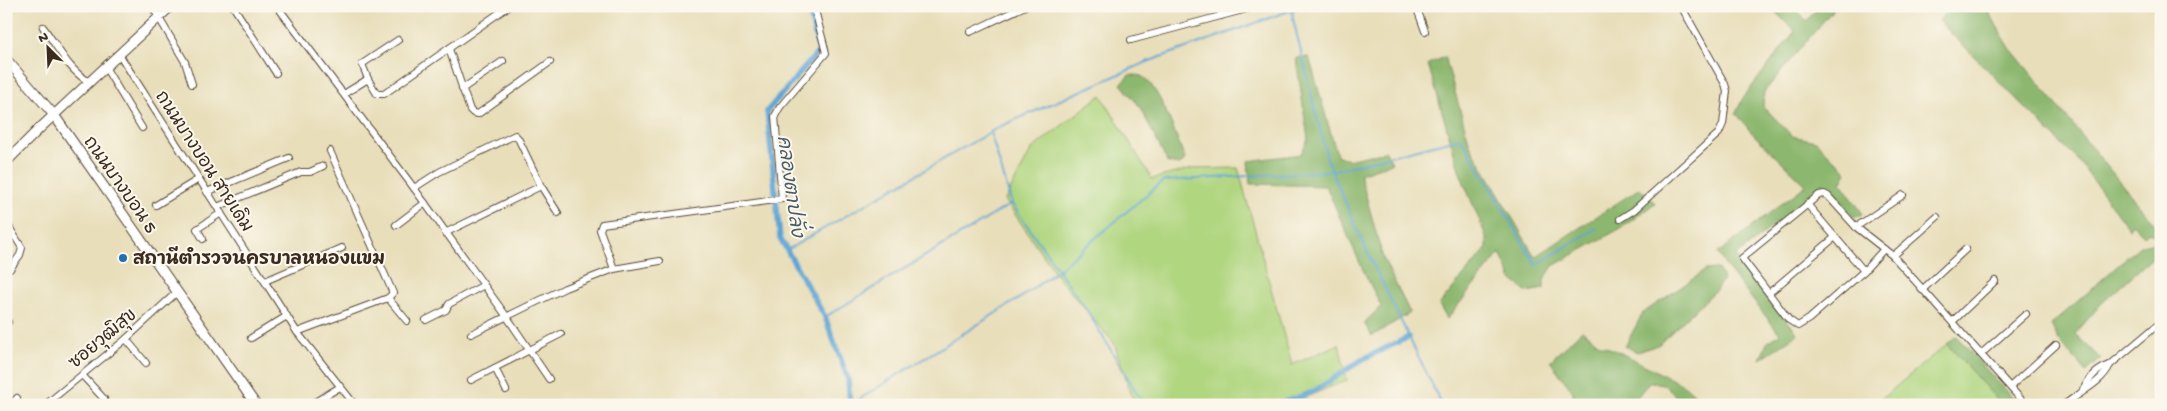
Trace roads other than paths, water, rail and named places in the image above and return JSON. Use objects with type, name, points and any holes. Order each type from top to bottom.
[{"type":"main road","points":[[6,162],[171,6]]},
{"type":"main road","name":"ถนนบางบอน 5","points":[[6,59],[54,115],[256,405]]},
{"type":"street","points":[[6,10],[10,6]]},
{"type":"street","points":[[152,6],[185,62],[192,84]]},
{"type":"street","points":[[233,6],[276,73]]},
{"type":"street","points":[[277,6],[425,203],[549,379]]},
{"type":"street","points":[[398,40],[362,64],[377,94],[384,94],[509,6]]},
{"type":"street","points":[[614,269],[600,230],[602,224],[778,201],[775,116],[780,106],[826,53],[814,6]]},
{"type":"street","points":[[970,32],[1025,6]]},
{"type":"street","points":[[1219,6],[1221,16]]},
{"type":"street","points":[[1131,40],[1258,6]]},
{"type":"street","points":[[1416,6],[1425,31]]},
{"type":"street","points":[[1620,219],[1634,210],[1722,129],[1727,91],[1725,84],[1681,6]]},
{"type":"street","points":[[43,27],[74,70],[90,82]]},
{"type":"street","points":[[449,49],[470,110],[472,113],[478,114],[550,62]]},
{"type":"street","name":"ถนนบางบอน สายเดิม","points":[[119,54],[287,316],[355,405]]},
{"type":"street","points":[[462,89],[503,62]]},
{"type":"street","points":[[105,67],[142,128]]},
{"type":"street","points":[[344,94],[368,79]]},
{"type":"street","points":[[414,188],[439,172],[515,135],[541,186],[558,213]]},
{"type":"street","points":[[298,332],[388,298],[392,296],[393,291],[330,151]]},
{"type":"street","points":[[207,192],[289,158]]},
{"type":"street","points":[[203,239],[197,228],[219,210],[301,172],[310,172],[323,166]]},
{"type":"street","points":[[156,205],[199,178]]},
{"type":"street","points":[[445,233],[541,186]]},
{"type":"street","points":[[1884,249],[1864,271],[1809,319],[1798,326],[1789,320],[1743,262],[1742,258],[1819,195],[1824,194],[1828,196],[1856,227],[1893,256],[2026,405]]},
{"type":"street","points":[[1856,227],[1903,196]]},
{"type":"street","points":[[396,226],[425,203]]},
{"type":"street","points":[[1807,204],[1864,271]]},
{"type":"street","points":[[1893,256],[1937,217]]},
{"type":"street","points":[[6,222],[22,248],[20,255],[10,268]]},
{"type":"street","points":[[1769,293],[1834,238]]},
{"type":"street","points":[[265,281],[342,248]]},
{"type":"street","points":[[1922,290],[1966,249]]},
{"type":"street","points":[[471,334],[565,288],[614,269],[660,261]]},
{"type":"street","points":[[1952,322],[1995,281]]},
{"type":"street","points":[[426,320],[446,310],[449,304],[484,286]]},
{"type":"street","name":"ซอยวุฒิสุข","points":[[46,405],[126,339],[177,292]]},
{"type":"street","points":[[388,298],[407,321]]},
{"type":"street","points":[[1981,354],[2026,314]]},
{"type":"street","points":[[251,338],[287,316]]},
{"type":"street","points":[[2064,405],[2083,390],[2087,381],[2102,367],[2110,365],[2161,322]]},
{"type":"street","points":[[471,380],[561,334]]},
{"type":"street","points":[[126,339],[146,363]]},
{"type":"street","points":[[2011,386],[2056,345]]},
{"type":"street","points":[[495,368],[506,390]]},
{"type":"street","points":[[82,375],[104,399]]},
{"type":"street","points":[[310,405],[340,387]]},
{"type":"street","points":[[10,405],[17,398]]},
{"type":"waterway","name":"คลองตาปลั่ง","points":[[808,6],[819,51],[767,111],[780,238],[825,317],[848,379],[850,405]]},
{"type":"waterway","points":[[1292,6],[1293,19],[1328,162],[1362,241],[1442,405]]},
{"type":"waterway","points":[[787,250],[999,127],[1147,62],[1303,6]]},
{"type":"waterway","points":[[990,132],[1012,204],[1088,312],[1144,405]]},
{"type":"waterway","points":[[850,405],[1023,296],[1058,270],[1163,181],[1331,171],[1461,138],[1536,265],[1597,228]]},
{"type":"waterway","points":[[825,317],[1011,204]]},
{"type":"waterway","points":[[1275,405],[1313,392],[1363,359],[1409,337]]},
{"type":"place","name":"สถานีตำรวจนครบาลหนองแขม","points":[[123,258]]}]
